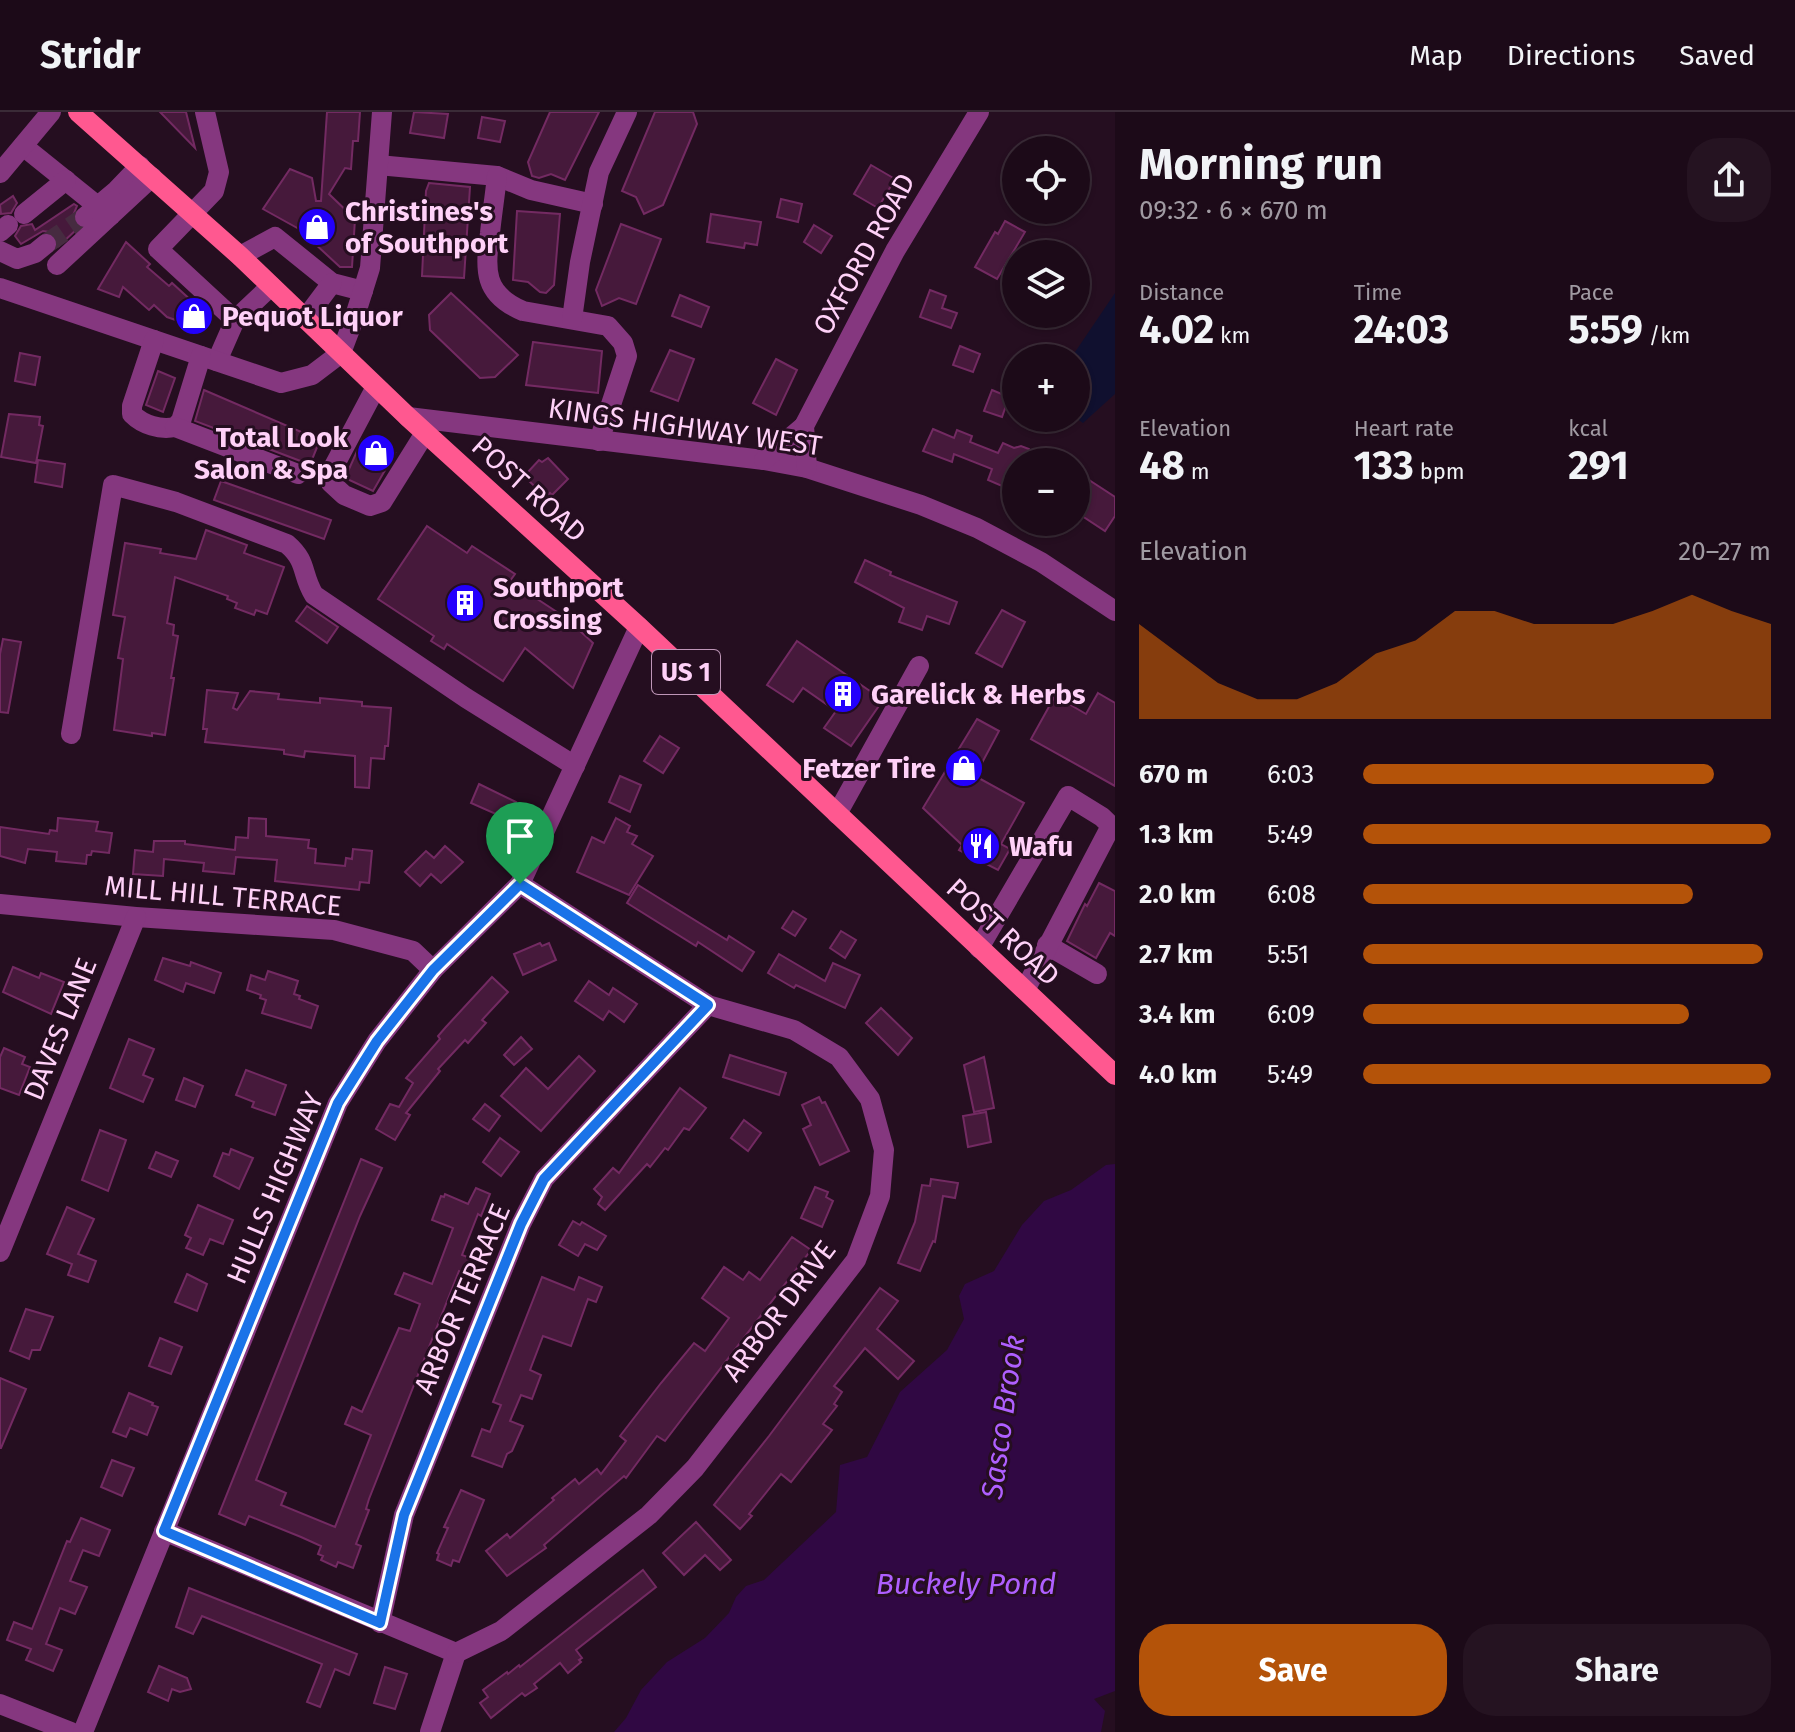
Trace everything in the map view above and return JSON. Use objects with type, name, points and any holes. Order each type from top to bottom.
[{"type":"main road","name":"POST ROAD","points":[[78,112],[240,256],[425,433],[639,627],[1115,1075]]},
{"type":"street","points":[[0,173],[51,112]]},
{"type":"street","points":[[205,112],[219,172],[214,191],[158,249],[235,320]]},
{"type":"street","points":[[0,288],[281,383],[312,375],[341,353],[370,268],[382,112]]},
{"type":"street","points":[[572,319],[580,262],[599,172],[627,112]]},
{"type":"street","name":"OXFORD ROAD","points":[[764,460],[804,426],[895,251],[979,112]]},
{"type":"street","points":[[23,146],[66,180],[98,213]]},
{"type":"street","points":[[378,165],[497,176],[531,190],[593,204]]},
{"type":"street","points":[[57,265],[116,191],[146,172]]},
{"type":"street","points":[[497,176],[485,269],[490,284],[509,306],[523,311],[608,326],[626,349],[627,356],[599,441]]},
{"type":"street","points":[[11,223],[66,180]]},
{"type":"street","points":[[240,256],[275,237],[332,283],[363,291]]},
{"type":"street","points":[[0,251],[17,259],[35,253],[46,244]]},
{"type":"street","points":[[305,319],[332,283]]},
{"type":"street","points":[[175,427],[209,358],[235,320],[271,286]]},
{"type":"street","points":[[154,340],[132,414],[144,423],[167,429],[175,427],[298,474]]},
{"type":"street","points":[[376,387],[333,468],[331,483],[337,490],[370,506],[382,502],[425,433]]},
{"type":"street","name":"KINGS HIGHWAY WEST","points":[[408,417],[764,460],[807,468],[921,505],[977,528],[1041,562],[1115,611]]},
{"type":"street","points":[[804,426],[807,468]]},
{"type":"street","points":[[71,734],[113,485],[176,502],[287,544],[300,555],[306,583],[314,595],[466,698],[575,766]]},
{"type":"street","name":"HULLS HIGHWAY","points":[[83,1732],[338,1103],[377,1041],[433,970],[520,884],[639,627]]},
{"type":"street","points":[[837,814],[919,666]]},
{"type":"street","points":[[979,948],[1068,796],[1102,817],[1111,826],[1025,990]]},
{"type":"street","name":"ARBOR DRIVE","points":[[456,1653],[501,1631],[649,1515],[695,1468],[856,1260],[880,1196],[884,1150],[870,1099],[839,1057],[794,1030],[708,1005],[520,884]]},
{"type":"street","name":"MILL HILL TERRACE","points":[[0,904],[136,917],[334,930],[413,951],[433,970]]},
{"type":"street","name":"DAVES LANE","points":[[0,1252],[136,917]]},
{"type":"street","points":[[1047,945],[1097,974]]},
{"type":"street","name":"ARBOR TERRACE","points":[[380,1623],[404,1515],[521,1224],[544,1179],[708,1005]]},
{"type":"street","points":[[164,1531],[456,1653],[430,1732]]},
{"type":"street","points":[[0,1704],[71,1732]]},
{"type":"shaded area","points":[[1115,293],[1115,394],[1090,417],[1090,344],[1080,344]]},
{"type":"water","name":"Buckely Pond","points":[[1115,1164],[1115,1691],[1094,1699],[1105,1711],[1101,1732],[614,1732],[626,1718],[641,1690],[667,1662],[705,1638],[729,1613],[736,1597],[746,1586],[764,1580],[836,1512],[840,1465],[867,1457],[900,1392],[947,1350],[964,1319],[959,1296],[965,1284],[994,1271],[1022,1225],[1044,1201],[1071,1190],[1106,1165]]},
{"type":"building","points":[[160,112],[186,112],[195,148]]},
{"type":"building","points":[[327,112],[360,112],[358,141],[353,141],[351,169],[345,168],[329,194],[355,219],[352,267],[340,267],[299,229],[263,209],[290,169],[312,178],[316,201],[321,201]]},
{"type":"building","points":[[414,112],[448,114],[444,138],[410,133]]},
{"type":"building","points":[[550,112],[599,112],[565,180],[551,174],[539,178],[532,176],[528,162]]},
{"type":"building","points":[[655,112],[693,112],[697,124],[663,205],[644,214],[636,197],[622,191]]},
{"type":"building","points":[[482,117],[505,121],[500,142],[478,138]]},
{"type":"building","points":[[871,165],[895,179],[878,208],[854,194]]},
{"type":"building","points":[[429,183],[470,187],[464,278],[422,276]]},
{"type":"building","points":[[13,196],[17,203],[11,213],[1,214],[0,205]]},
{"type":"building","points":[[781,199],[802,204],[798,222],[777,217]]},
{"type":"building","points":[[74,204],[77,206],[72,218],[78,228],[59,246],[56,236],[50,232],[43,231],[21,244],[15,236],[21,226],[32,224],[35,230]]},
{"type":"building","points":[[517,211],[560,214],[554,285],[546,293],[528,282],[513,280]]},
{"type":"building","points":[[711,214],[761,222],[757,245],[745,243],[744,248],[707,242]]},
{"type":"building","points":[[621,224],[661,239],[636,304],[619,298],[602,306],[596,290]]},
{"type":"building","points":[[1003,224],[1010,224],[1025,232],[1020,240],[1002,240],[1002,271],[997,279],[975,267],[995,232],[998,234]]},
{"type":"building","points":[[814,225],[832,236],[821,253],[804,242]]},
{"type":"building","points":[[126,242],[150,264],[147,267],[169,286],[172,283],[205,313],[193,326],[167,317],[154,305],[149,310],[123,287],[119,297],[98,289]]},
{"type":"building","points":[[930,290],[946,296],[942,308],[957,313],[951,328],[920,317]]},
{"type":"building","points":[[451,293],[518,355],[495,377],[480,378],[430,330],[429,315]]},
{"type":"building","points":[[680,295],[709,307],[701,327],[672,316]]},
{"type":"building","points":[[533,342],[602,351],[598,393],[526,385]]},
{"type":"building","points":[[960,346],[980,354],[973,372],[953,365]]},
{"type":"building","points":[[670,350],[694,359],[678,401],[651,391]]},
{"type":"building","points":[[20,353],[40,357],[35,385],[15,381]]},
{"type":"building","points":[[776,359],[797,370],[776,415],[753,403]]},
{"type":"building","points":[[158,371],[175,378],[163,412],[146,405]]},
{"type":"building","points":[[204,390],[320,440],[309,467],[195,421]]},
{"type":"building","points":[[992,390],[1002,394],[1002,417],[984,411]]},
{"type":"building","points":[[9,414],[40,417],[39,425],[43,426],[36,463],[1,457]]},
{"type":"building","points":[[933,429],[954,438],[957,430],[972,436],[970,442],[998,453],[1003,443],[1014,448],[1002,448],[1002,486],[988,480],[992,469],[954,454],[952,462],[923,451]]},
{"type":"building","points":[[362,440],[395,453],[373,491],[345,478]]},
{"type":"building","points":[[548,458],[568,479],[546,497],[529,481],[527,473],[539,460],[542,462]]},
{"type":"building","points":[[38,460],[65,464],[62,487],[35,482]]},
{"type":"building","points":[[221,481],[331,520],[324,539],[214,500]]},
{"type":"building","points":[[1090,481],[1115,497],[1115,516],[1105,531],[1090,521]]},
{"type":"building","name":"Southport Crossing","points":[[427,526],[467,553],[472,546],[515,574],[510,581],[566,618],[593,643],[573,688],[525,648],[503,681],[447,644],[444,649],[431,641],[434,636],[378,599]]},
{"type":"building","points":[[206,530],[247,545],[244,553],[284,567],[267,614],[256,610],[254,615],[235,608],[237,603],[227,599],[228,596],[175,577],[167,623],[174,625],[173,635],[178,636],[165,735],[114,730],[123,659],[118,658],[125,617],[113,615],[125,543],[196,559]]},
{"type":"building","points":[[865,560],[891,572],[890,575],[957,602],[949,624],[927,616],[922,630],[899,622],[904,608],[855,582]]},
{"type":"building","points":[[307,606],[338,627],[327,643],[296,621]]},
{"type":"building","points":[[1002,610],[1025,622],[1002,667],[976,653]]},
{"type":"building","points":[[3,639],[21,642],[8,713],[0,712]]},
{"type":"building","name":"Garelick & Herbs","points":[[797,641],[883,700],[851,746],[824,728],[836,711],[803,688],[793,702],[767,685]]},
{"type":"building","points":[[207,690],[238,693],[233,708],[237,710],[250,691],[279,694],[278,699],[320,703],[320,698],[391,708],[384,759],[371,758],[369,788],[355,787],[355,756],[305,751],[304,757],[284,754],[284,750],[205,742],[207,729],[203,729]]},
{"type":"building","points":[[1098,693],[1115,703],[1115,786],[1031,739],[1055,696],[1086,714]]},
{"type":"building","points":[[977,719],[999,731],[975,776],[1024,803],[1001,844],[1010,849],[998,870],[959,850],[962,845],[923,808]]},
{"type":"building","points":[[660,736],[679,748],[663,773],[644,761]]},
{"type":"building","points":[[620,776],[641,785],[630,812],[609,802]]},
{"type":"building","points":[[479,784],[516,802],[507,819],[471,803]]},
{"type":"building","points":[[58,818],[98,822],[96,831],[112,833],[109,853],[92,851],[91,855],[87,855],[86,864],[56,861],[57,852],[28,849],[25,863],[0,856],[0,827],[49,834],[50,830],[57,831]]},
{"type":"building","points":[[249,818],[266,819],[266,836],[309,840],[308,848],[316,849],[315,863],[345,866],[346,858],[352,859],[353,849],[372,851],[369,883],[360,882],[359,890],[275,881],[277,860],[236,857],[234,874],[203,871],[204,863],[164,859],[163,876],[133,874],[135,850],[153,852],[154,841],[185,841],[185,844],[235,850],[236,837],[248,838]]},
{"type":"building","points":[[616,818],[630,826],[627,832],[637,836],[632,844],[653,856],[629,895],[577,872],[592,837],[604,843]]},
{"type":"building","points":[[445,846],[463,862],[441,883],[431,874],[420,886],[405,872],[426,851],[434,858]]},
{"type":"building","points":[[1099,883],[1115,891],[1115,936],[1110,933],[1096,958],[1067,941]]},
{"type":"building","points":[[638,885],[727,940],[729,936],[754,952],[742,971],[698,942],[696,946],[627,903]]},
{"type":"building","points":[[793,911],[806,919],[795,936],[782,928]]},
{"type":"building","points":[[841,931],[856,940],[845,958],[830,948]]},
{"type":"building","points":[[540,943],[542,946],[549,943],[556,960],[523,975],[514,954]]},
{"type":"building","points":[[779,954],[825,981],[833,963],[860,975],[845,1008],[796,985],[794,988],[768,973]]},
{"type":"building","points":[[163,958],[190,966],[191,962],[221,973],[214,993],[186,983],[183,992],[155,980]]},
{"type":"building","points":[[13,967],[39,978],[41,973],[64,982],[51,1014],[3,992]]},
{"type":"building","points":[[268,971],[298,981],[294,994],[318,1006],[311,1028],[262,1013],[266,1000],[247,990],[251,975],[265,980]]},
{"type":"building","points":[[492,977],[508,992],[482,1020],[486,1023],[438,1069],[440,1071],[406,1113],[410,1115],[395,1140],[376,1129],[390,1104],[399,1107],[413,1083],[406,1078],[440,1039],[438,1036]]},
{"type":"building","points":[[589,981],[609,995],[613,988],[637,1004],[624,1022],[609,1011],[603,1020],[575,1001]]},
{"type":"building","points":[[881,1008],[912,1038],[898,1055],[866,1023]]},
{"type":"building","points":[[521,1037],[532,1049],[514,1065],[504,1055]]},
{"type":"building","points":[[129,1039],[154,1049],[143,1075],[153,1079],[143,1102],[110,1088]]},
{"type":"building","points":[[4,1048],[25,1057],[22,1064],[30,1067],[19,1095],[0,1088],[0,1057]]},
{"type":"building","points":[[730,1055],[786,1073],[779,1095],[723,1077]]},
{"type":"building","points":[[579,1056],[595,1071],[541,1131],[501,1096],[526,1068],[548,1089]]},
{"type":"building","points":[[984,1057],[994,1108],[974,1112],[964,1065]]},
{"type":"building","points":[[246,1070],[286,1085],[275,1115],[252,1107],[254,1102],[236,1095]]},
{"type":"building","points":[[184,1078],[203,1086],[195,1107],[176,1100]]},
{"type":"building","points":[[680,1088],[706,1108],[689,1130],[684,1128],[668,1150],[665,1148],[650,1167],[647,1164],[605,1210],[598,1204],[602,1197],[594,1189],[613,1168],[619,1173]]},
{"type":"building","points":[[819,1097],[822,1103],[825,1102],[849,1151],[820,1165],[803,1129],[811,1125],[802,1105]]},
{"type":"building","points":[[485,1104],[500,1116],[489,1131],[473,1119]]},
{"type":"building","points":[[986,1112],[991,1142],[968,1147],[963,1116]]},
{"type":"building","points":[[744,1120],[761,1133],[748,1151],[731,1138]]},
{"type":"building","points":[[100,1130],[126,1140],[108,1191],[82,1180]]},
{"type":"building","points":[[500,1138],[519,1152],[501,1176],[483,1162]]},
{"type":"building","points":[[231,1149],[253,1158],[239,1189],[214,1176],[223,1153],[229,1155]]},
{"type":"building","points":[[156,1152],[178,1161],[171,1177],[149,1168]]},
{"type":"building","points":[[361,1159],[382,1168],[360,1216],[256,1480],[286,1493],[281,1505],[335,1527],[371,1435],[345,1424],[352,1407],[362,1412],[399,1328],[410,1331],[420,1304],[395,1294],[404,1273],[432,1284],[453,1228],[432,1220],[441,1196],[445,1194],[468,1204],[476,1188],[490,1194],[481,1216],[478,1214],[462,1255],[470,1258],[464,1273],[459,1271],[369,1499],[366,1509],[369,1510],[356,1544],[361,1546],[353,1568],[338,1562],[336,1567],[321,1560],[323,1556],[318,1554],[321,1546],[249,1516],[245,1525],[219,1514]]},
{"type":"building","points":[[931,1179],[958,1183],[955,1198],[943,1196],[935,1242],[920,1271],[898,1263],[915,1222],[922,1185],[930,1186]]},
{"type":"building","points":[[815,1187],[828,1192],[826,1197],[833,1201],[822,1227],[801,1218]]},
{"type":"building","points":[[198,1205],[233,1220],[223,1244],[210,1239],[203,1255],[186,1248],[191,1238],[185,1235]]},
{"type":"building","points":[[67,1207],[94,1219],[78,1254],[96,1261],[88,1282],[68,1275],[72,1264],[47,1254]]},
{"type":"building","points":[[573,1221],[580,1225],[582,1222],[606,1236],[597,1250],[585,1244],[578,1256],[559,1245]]},
{"type":"building","points":[[792,1237],[811,1250],[665,1441],[657,1436],[626,1478],[624,1476],[544,1545],[546,1548],[507,1576],[486,1551],[507,1534],[510,1538],[575,1479],[579,1484],[597,1469],[601,1474],[626,1441],[620,1436],[661,1383],[694,1343],[705,1351],[729,1318],[702,1298],[724,1267],[743,1280],[749,1272],[760,1280]]},
{"type":"building","points":[[187,1274],[207,1284],[197,1311],[175,1302]]},
{"type":"building","points":[[542,1277],[574,1290],[579,1277],[602,1287],[596,1302],[588,1299],[571,1346],[543,1336],[530,1370],[541,1375],[532,1399],[521,1395],[510,1421],[523,1426],[502,1467],[472,1456],[482,1429],[490,1432],[501,1405],[493,1402]]},
{"type":"building","points":[[880,1288],[898,1301],[877,1329],[914,1361],[898,1379],[865,1348],[834,1386],[842,1392],[834,1404],[837,1406],[823,1424],[832,1430],[791,1482],[781,1474],[740,1529],[714,1505]]},
{"type":"building","points":[[26,1309],[53,1317],[40,1350],[32,1350],[29,1359],[10,1351]]},
{"type":"building","points":[[160,1338],[182,1347],[171,1374],[149,1366]]},
{"type":"building","points":[[0,1378],[26,1389],[1,1448],[0,1448]]},
{"type":"building","points":[[129,1393],[158,1407],[147,1435],[130,1428],[126,1437],[113,1432]]},
{"type":"building","points":[[112,1460],[134,1468],[122,1496],[101,1487]]},
{"type":"building","points":[[461,1490],[484,1500],[459,1562],[453,1560],[451,1566],[437,1560],[437,1553],[448,1528],[444,1527]]},
{"type":"building","points":[[81,1518],[110,1530],[99,1556],[83,1550],[70,1581],[87,1587],[75,1614],[60,1608],[46,1644],[62,1650],[53,1671],[26,1660],[31,1649],[7,1640],[14,1622],[32,1629],[67,1541],[70,1542]]},
{"type":"building","points":[[696,1522],[731,1560],[720,1570],[705,1555],[684,1575],[663,1553]]},
{"type":"building","points":[[643,1570],[656,1587],[576,1650],[582,1658],[579,1660],[581,1662],[568,1673],[560,1663],[534,1684],[537,1688],[525,1696],[522,1693],[491,1718],[480,1703],[488,1697],[483,1690],[507,1672],[520,1667]]},
{"type":"building","points":[[189,1588],[357,1654],[349,1675],[335,1669],[320,1707],[307,1702],[322,1664],[202,1616],[193,1634],[176,1627]]},
{"type":"building","points":[[159,1666],[187,1678],[191,1689],[180,1692],[172,1689],[168,1701],[148,1692]]},
{"type":"building","points":[[385,1667],[407,1674],[395,1709],[374,1703]]},
{"type":"tunnel","points":[[46,244],[85,217]]},
{"type":"place","name":"Christines's of Southport","points":[[317,227]]},
{"type":"place","name":"Pequot Liquor","points":[[194,316]]},
{"type":"place","name":"Total Look Salon & Spa","points":[[376,453]]},
{"type":"place","name":"Southport Crossing","points":[[465,603]]},
{"type":"place","name":"Garelick & Herbs","points":[[843,694]]},
{"type":"place","name":"Fetzer Tire","points":[[964,768]]},
{"type":"place","name":"Wafu","points":[[981,846]]},
{"type":"route","points":[[520,884],[708,1005],[544,1179],[521,1224],[404,1515],[380,1623],[164,1531],[338,1103],[377,1041],[433,970],[520,884]]},
{"type":"water label","name":"Sasco Brook","points":[[1003,1417]]}]
